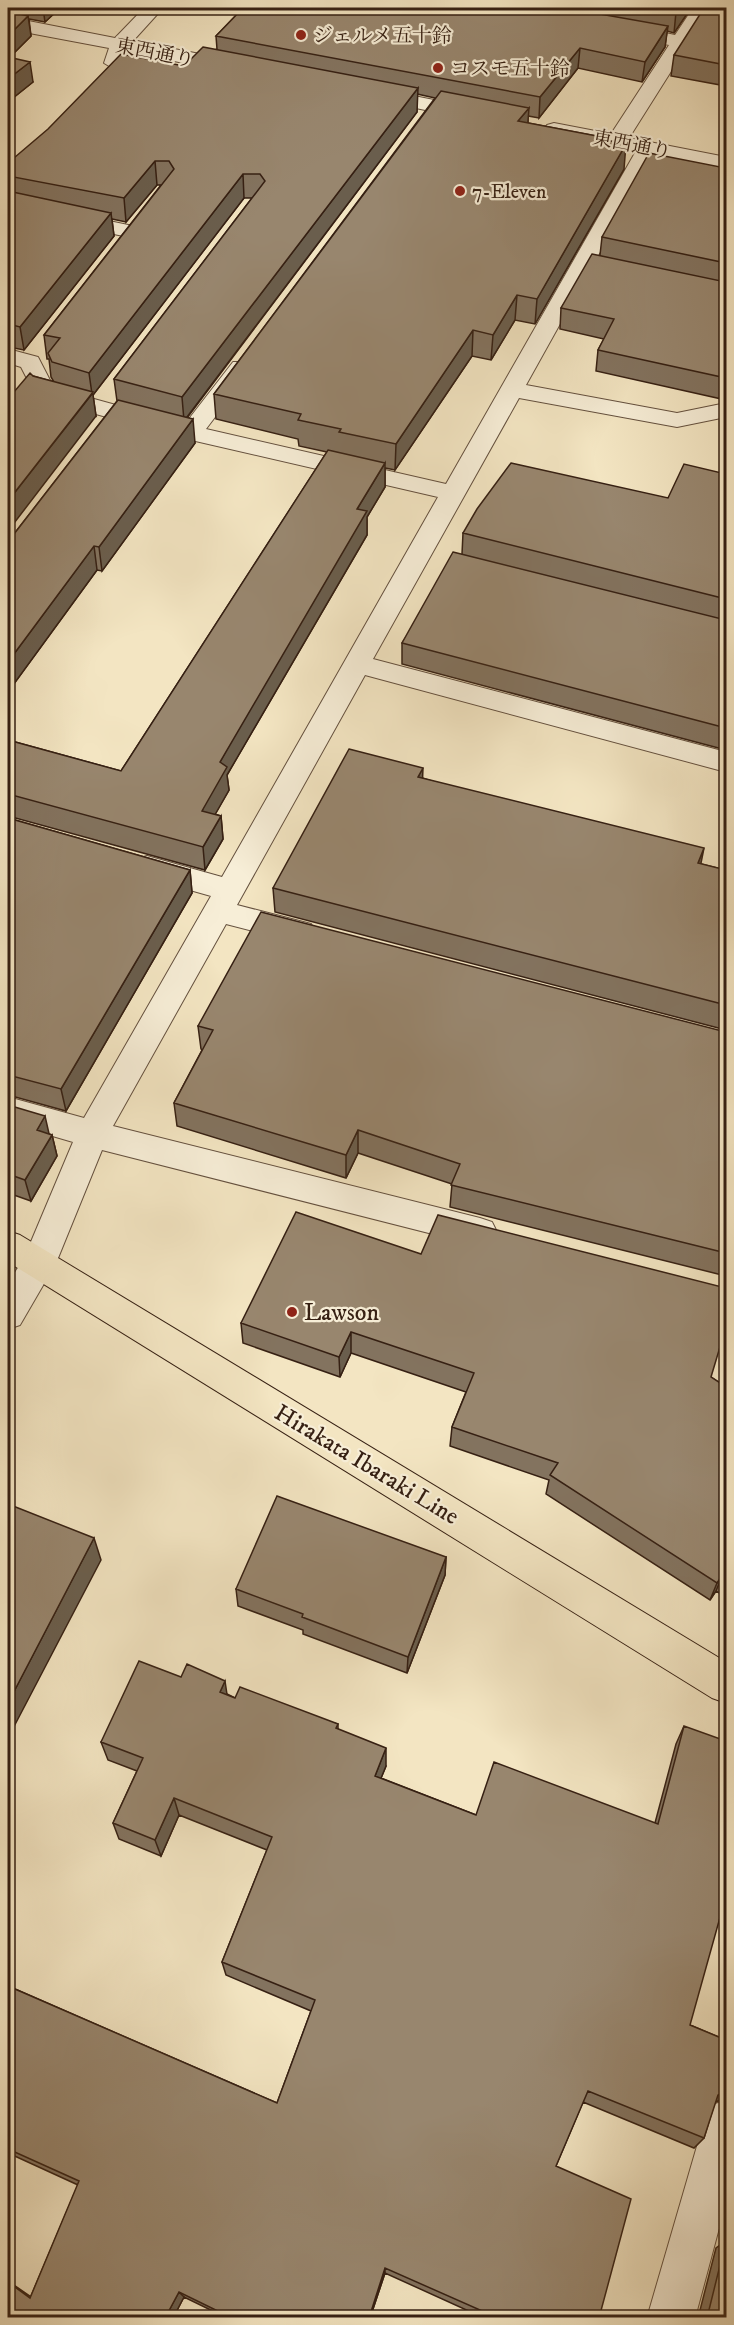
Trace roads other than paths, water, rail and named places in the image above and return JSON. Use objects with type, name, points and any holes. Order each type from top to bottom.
[{"type":"main road","name":"Hirakata Ibaraki Line","points":[[8,1245],[726,1684]]},
{"type":"street","points":[[98,82],[113,65],[119,45],[154,8]]},
{"type":"street","points":[[618,141],[702,8]]},
{"type":"street","points":[[115,22],[136,26]]},
{"type":"street","name":"東西通り","points":[[8,23],[259,72]]},
{"type":"street","points":[[604,27],[682,42]]},
{"type":"street","points":[[90,61],[113,65]]},
{"type":"street","points":[[352,90],[492,117]]},
{"type":"street","points":[[420,125],[434,106]]},
{"type":"street","name":"東西通り","points":[[537,126],[721,162]]},
{"type":"street","points":[[721,162],[726,141]]},
{"type":"street","points":[[8,1314],[39,1263],[92,1134],[357,664],[430,556],[453,493],[512,390],[594,267],[648,148]]},
{"type":"street","points":[[8,206],[139,224],[118,250]]},
{"type":"street","points":[[191,433],[256,346]]},
{"type":"street","points":[[27,354],[45,393],[191,433],[453,493]]},
{"type":"street","points":[[512,390],[677,420],[726,410]]},
{"type":"street","points":[[357,664],[726,762]]},
{"type":"street","points":[[118,859],[322,938]]},
{"type":"street","points":[[8,1110],[92,1134],[507,1238]]},
{"type":"street","points":[[671,2318],[726,2122]]},
{"type":"place","name":"ジェルメ五十鈴","points":[[301,35]]},
{"type":"place","name":"コスモ五十鈴","points":[[438,68]]},
{"type":"place","name":"7-Eleven","points":[[460,191]]},
{"type":"place","name":"Lawson","points":[[292,1312]]}]
